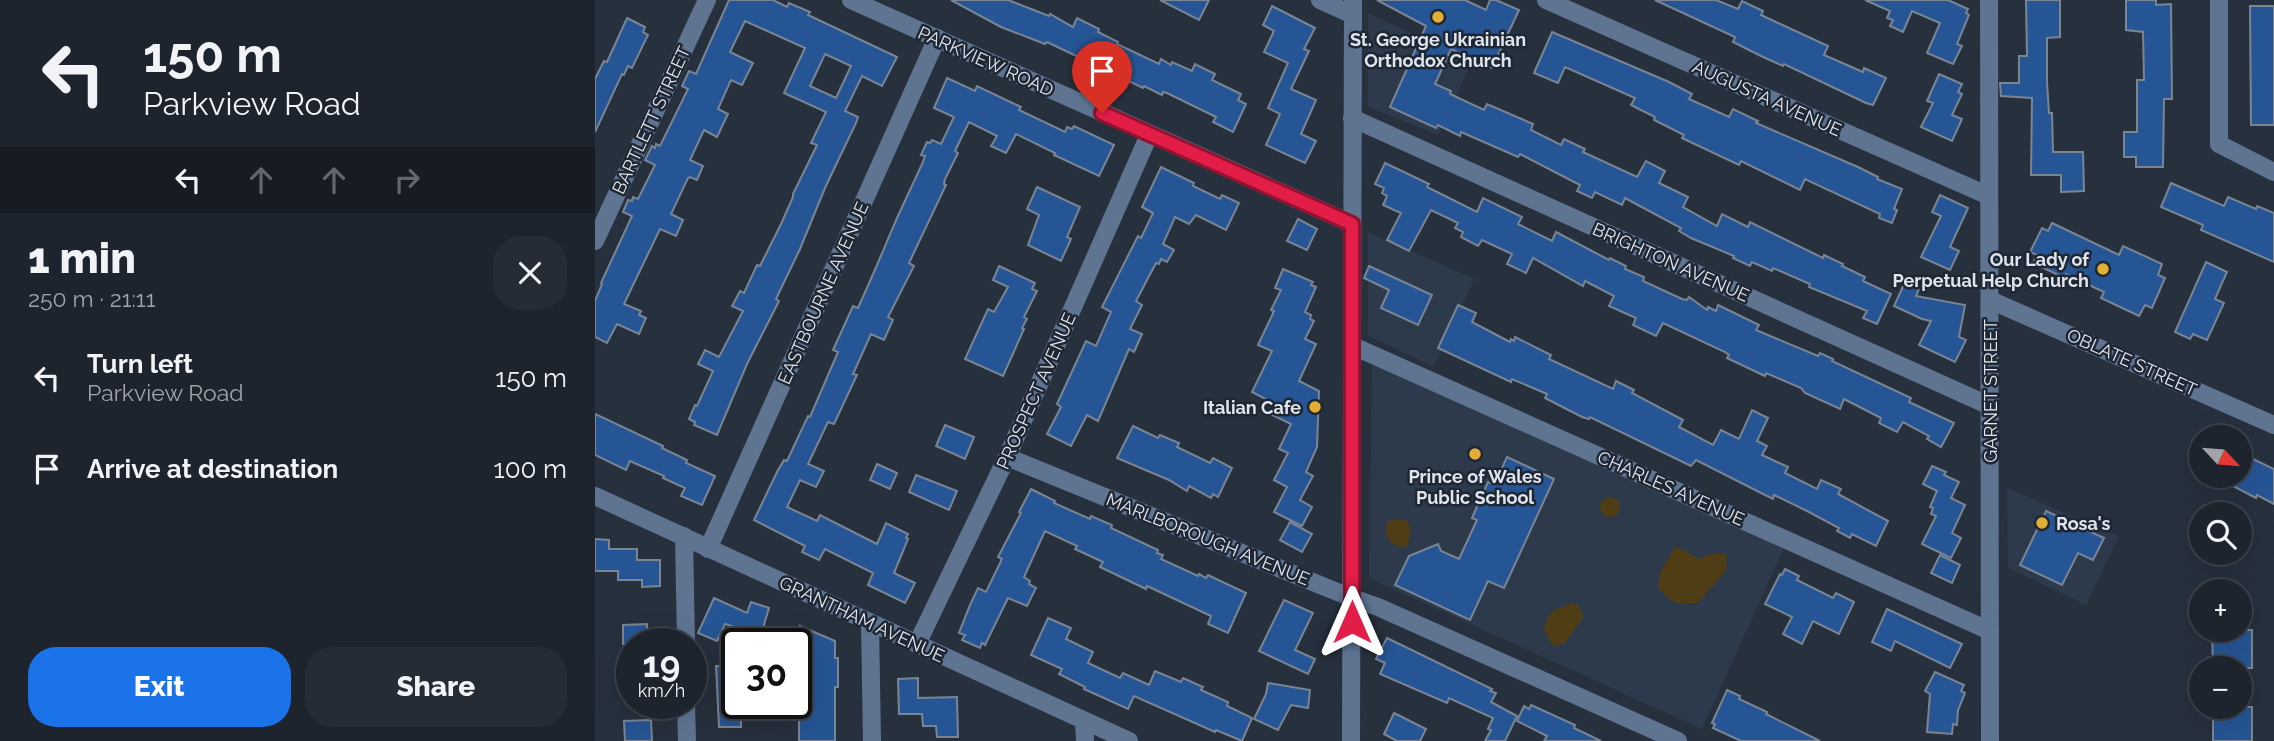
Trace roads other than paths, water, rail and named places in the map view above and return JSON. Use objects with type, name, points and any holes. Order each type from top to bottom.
[{"type":"street","name":"BARTLETT STREET","points":[[595,240],[707,0]]},
{"type":"street","name":"PARKVIEW ROAD","points":[[851,0],[1352,224]]},
{"type":"street","points":[[1320,0],[1353,7],[1352,741]]},
{"type":"street","name":"AUGUSTA AVENUE","points":[[1546,0],[1989,196]]},
{"type":"street","name":"GARNET STREET","points":[[1989,0],[1990,741]]},
{"type":"street","points":[[2219,0],[2219,144],[2274,172]]},
{"type":"street","name":"EASTBOURNE AVENUE","points":[[708,549],[937,38]]},
{"type":"street","name":"BRIGHTON AVENUE","points":[[1352,118],[1990,406]]},
{"type":"street","name":"PROSPECT AVENUE","points":[[917,644],[1007,457],[1149,135]]},
{"type":"street","name":"OBLATE STREET","points":[[1990,300],[2274,425]]},
{"type":"street","name":"CHARLES AVENUE","points":[[1353,346],[1990,631]]},
{"type":"street","name":"MARLBOROUGH AVENUE","points":[[1007,457],[1378,607],[1678,741]]},
{"type":"street","name":"GRANTHAM AVENUE","points":[[595,496],[1129,741]]},
{"type":"street","points":[[684,536],[685,628]]},
{"type":"street","points":[[870,623],[873,741]]},
{"type":"street","points":[[687,719],[687,741]]},
{"type":"street","points":[[1084,721],[1084,741]]},
{"type":"place","name":"St. George Ukrainian Orthodox Church","points":[[1438,17]]},
{"type":"place","name":"Our Lady of Perpetual Help Church","points":[[2103,269]]},
{"type":"place","name":"Italian Cafe","points":[[1315,407]]},
{"type":"place","name":"Prince of Wales Public School","points":[[1475,454]]},
{"type":"place","name":"Rosa's","points":[[2042,523]]}]
